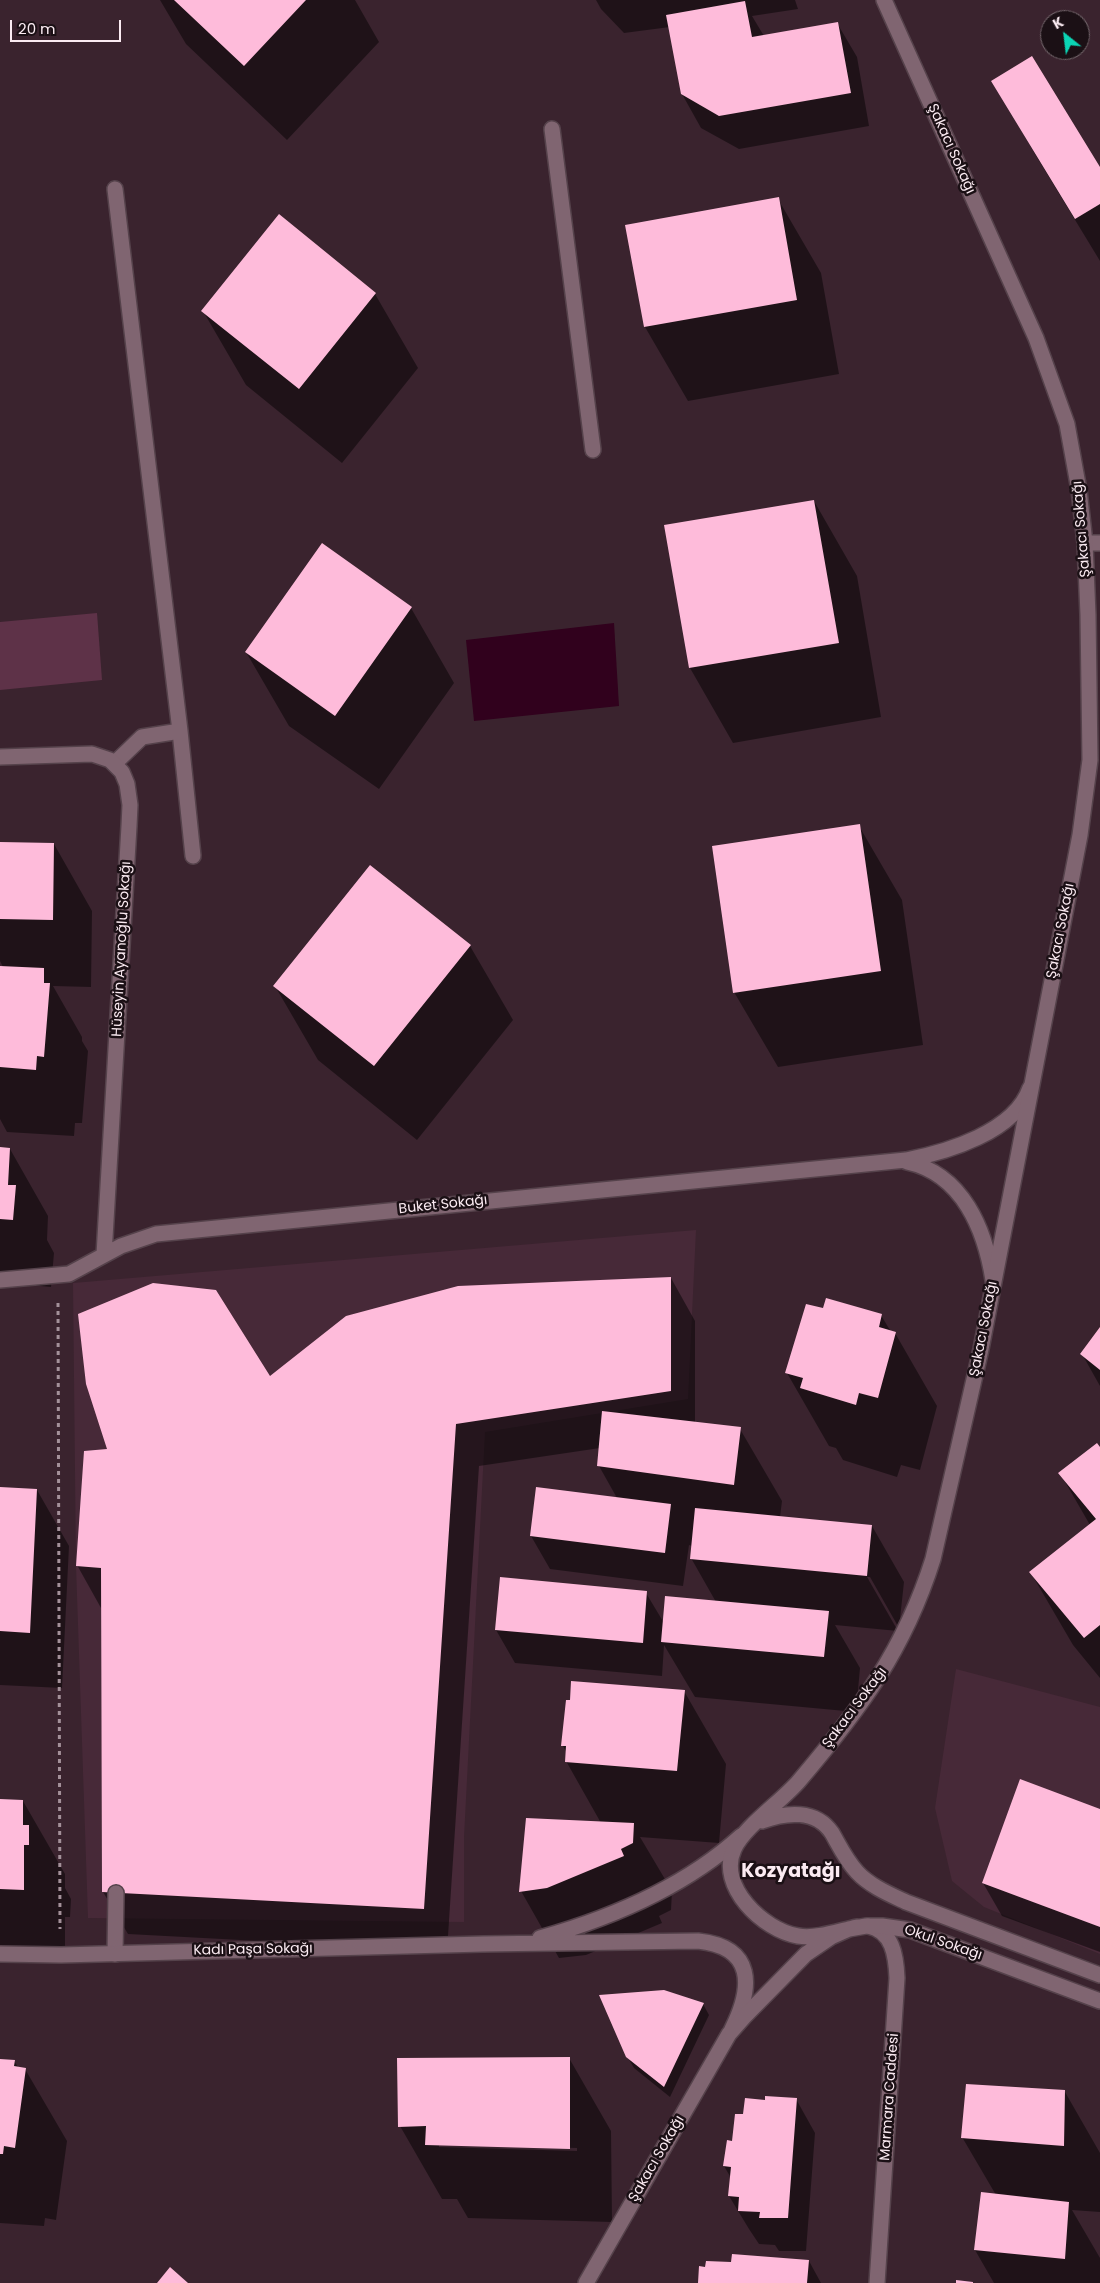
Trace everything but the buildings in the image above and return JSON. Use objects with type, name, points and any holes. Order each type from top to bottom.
[{"type":"street","name":"Şakacı Sokağı","points":[[748,1829],[789,1792],[853,1714],[887,1666],[904,1633],[933,1559],[981,1349],[1089,782],[1088,615],[1085,543],[1076,469],[1066,424],[1052,379],[1036,338],[884,0]]},
{"type":"street","points":[[552,130],[593,450]]},
{"type":"street","points":[[115,189],[180,731],[193,856]]},
{"type":"street","points":[[1085,543],[1100,543]]},
{"type":"street","points":[[0,757],[92,754],[104,756],[115,763],[142,737],[180,731]]},
{"type":"street","name":"Hüseyin Ayanoğlu Sokağı","points":[[104,1255],[130,805],[125,778],[115,763]]},
{"type":"street","name":"Buket Sokağı","points":[[895,1162],[950,1150],[982,1135],[1016,1111],[1027,1095],[1032,1081]]},
{"type":"street","name":"Buket Sokağı","points":[[0,1280],[64,1276],[135,1240],[163,1233],[906,1162],[927,1168],[947,1182],[963,1199],[983,1234],[993,1282]]},
{"type":"street","name":"Okul Sokağı","points":[[748,1829],[763,1820],[783,1814],[811,1816],[826,1825],[856,1871],[883,1891],[906,1902],[1100,1975]]},
{"type":"street","points":[[748,1829],[734,1848],[731,1869],[740,1894],[763,1920],[780,1931],[800,1936],[822,1934],[862,1926]]},
{"type":"street","name":"Kadı Paşa Sokağı","points":[[506,1944],[530,1941],[568,1929],[651,1895],[717,1857],[748,1829]]},
{"type":"street","points":[[115,1954],[116,1893]]},
{"type":"street","name":"Okul Sokağı","points":[[729,2034],[806,1954],[831,1937],[862,1926],[882,1926],[918,1932],[1100,2001]]},
{"type":"street","name":"Marmara Caddesi","points":[[862,1926],[879,1929],[889,1939],[896,1964],[897,1978],[877,2283]]},
{"type":"street","name":"Kadı Paşa Sokağı","points":[[0,1954],[115,1954],[698,1941],[718,1945],[736,1958],[743,1967],[746,1978],[742,2007],[729,2034]]},
{"type":"street","name":"Şakacı Sokağı","points":[[586,2283],[729,2034]]},
{"type":"path","points":[[58,1302],[60,1955]]},
{"type":"shaded area","points":[[97,613],[102,680],[0,690],[0,622]]},
{"type":"shaded area","points":[[614,623],[619,706],[474,721],[466,640]]},
{"type":"shaded area","points":[[696,1230],[688,1399],[485,1432],[464,1837],[464,1922],[88,1918],[76,1566],[73,1283]]},
{"type":"shaded area","points":[[956,1669],[1100,1707],[1100,1954],[984,1907],[952,1881],[935,1808]]},
{"type":"district","name":"Kozyatağı","points":[[791,1872]]}]
